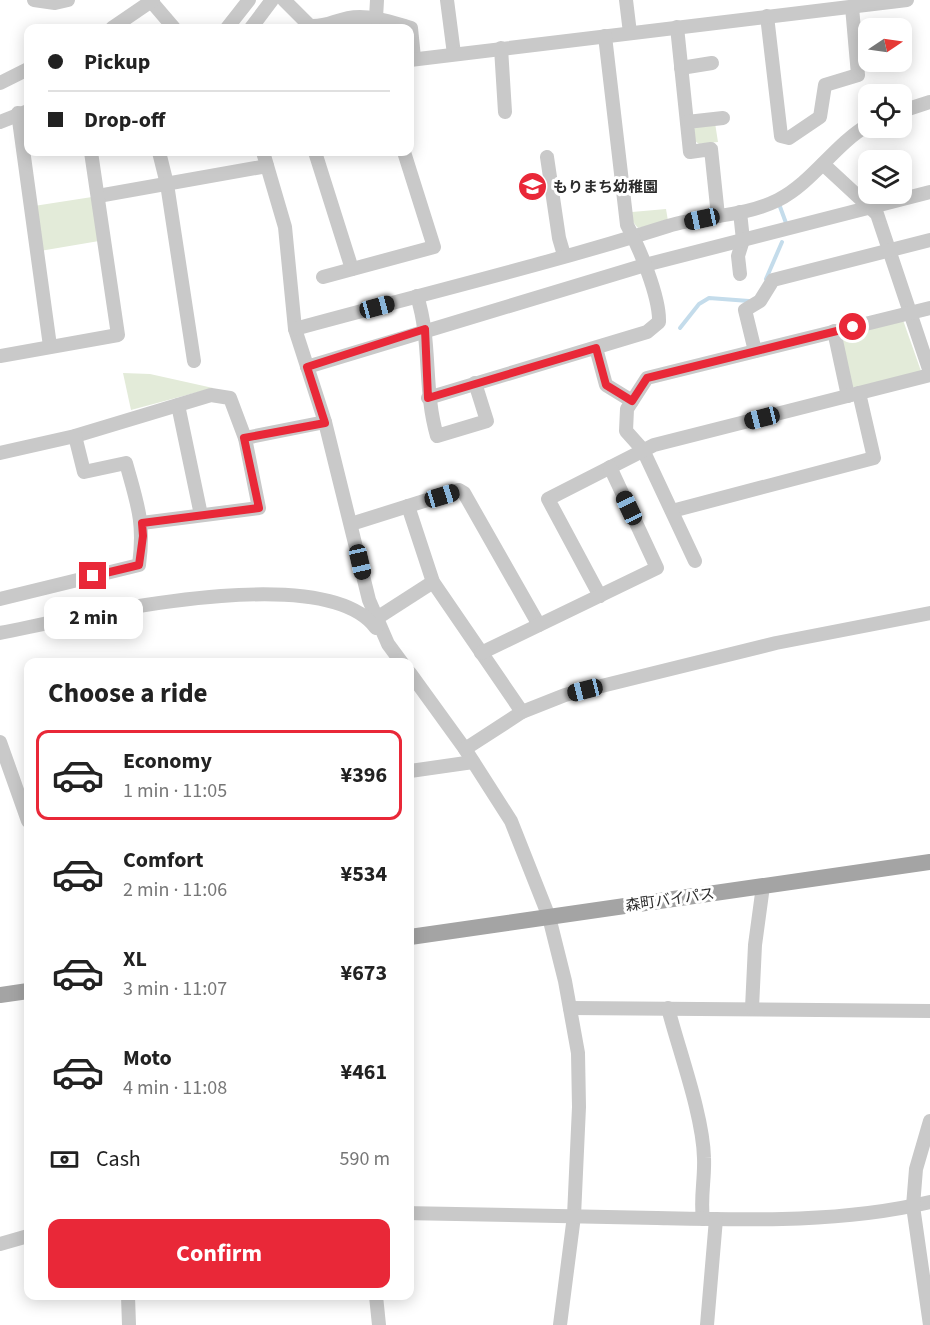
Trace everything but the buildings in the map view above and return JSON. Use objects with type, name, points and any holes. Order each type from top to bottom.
[{"type":"main road","name":"森町バイパス","points":[[414,936],[930,862]]},
{"type":"main road","points":[[0,995],[24,992]]},
{"type":"street","points":[[34,0],[55,3],[68,0]]},
{"type":"street","points":[[118,24],[151,0],[171,24]]},
{"type":"street","points":[[230,24],[249,0]]},
{"type":"street","points":[[254,24],[272,0]]},
{"type":"street","points":[[284,0],[308,24]]},
{"type":"street","points":[[376,18],[377,0]]},
{"type":"street","points":[[447,0],[454,54]]},
{"type":"street","points":[[626,0],[630,33]]},
{"type":"street","points":[[414,59],[767,16],[822,5],[852,7],[907,0]]},
{"type":"street","points":[[767,16],[781,136],[789,138],[820,117],[825,85],[858,75],[852,7]]},
{"type":"street","points":[[333,24],[349,18],[376,18],[397,24]]},
{"type":"street","points":[[677,27],[690,152],[711,149],[718,216]]},
{"type":"street","points":[[428,398],[647,332],[657,325],[658,310],[645,265],[627,225],[605,36]]},
{"type":"street","points":[[501,48],[505,112]]},
{"type":"street","points":[[681,68],[712,63]]},
{"type":"street","points":[[0,83],[24,71]]},
{"type":"street","points":[[912,108],[930,102]]},
{"type":"street","points":[[0,122],[23,112]]},
{"type":"street","points":[[687,122],[723,118]]},
{"type":"street","points":[[295,329],[633,236],[740,212],[777,200],[823,164],[844,141],[858,132]]},
{"type":"street","points":[[28,156],[50,346]]},
{"type":"street","points":[[0,356],[118,334],[93,156]]},
{"type":"street","points":[[160,156],[167,184],[194,361]]},
{"type":"street","points":[[264,156],[285,227],[295,329],[325,423],[369,600],[388,644]]},
{"type":"street","points":[[316,156],[352,269]]},
{"type":"street","points":[[323,277],[434,247],[405,156]]},
{"type":"street","points":[[547,157],[559,238],[564,255]]},
{"type":"street","points":[[600,596],[548,499],[643,450],[930,374],[873,208],[823,164]]},
{"type":"street","points":[[98,196],[267,166]]},
{"type":"street","points":[[307,367],[425,329],[645,265],[930,192]]},
{"type":"street","points":[[740,212],[743,240],[738,256],[740,274]]},
{"type":"street","points":[[755,351],[745,310],[760,301],[773,280],[930,240]]},
{"type":"street","points":[[417,296],[425,329],[428,398],[437,436],[487,421],[476,384]]},
{"type":"street","points":[[695,561],[643,450],[626,431],[627,409],[647,378],[930,308]]},
{"type":"street","points":[[672,511],[874,458],[834,331]]},
{"type":"street","points":[[596,348],[606,385],[632,401]]},
{"type":"street","points":[[0,453],[75,436],[212,395],[230,398],[244,438],[259,508],[142,523]]},
{"type":"street","points":[[178,405],[201,515]]},
{"type":"street","points":[[244,438],[325,423]]},
{"type":"street","points":[[0,599],[139,565],[143,536],[142,523],[126,463],[84,472],[75,436]]},
{"type":"street","points":[[481,653],[657,568],[610,467]]},
{"type":"street","points":[[351,524],[459,490],[464,493],[539,625]]},
{"type":"street","points":[[408,507],[432,582],[522,712]]},
{"type":"street","points":[[377,618],[432,582]]},
{"type":"street","points":[[0,633],[158,601],[292,596],[342,602],[368,616],[398,658]]},
{"type":"street","points":[[465,749],[522,712],[565,695],[776,643],[930,613]]},
{"type":"street","points":[[414,679],[465,749],[511,821],[549,917],[570,1008],[578,1053],[574,1216],[560,1325]]},
{"type":"street","points":[[0,742],[24,810]]},
{"type":"street","points":[[414,770],[473,762]]},
{"type":"street","points":[[752,1008],[755,945],[763,886]]},
{"type":"street","points":[[570,1008],[930,1011]]},
{"type":"street","points":[[668,1008],[699,1122],[704,1158],[701,1205],[710,1219],[707,1325]]},
{"type":"street","points":[[930,1121],[916,1169],[913,1206],[930,1325]]},
{"type":"street","points":[[414,1213],[710,1219],[853,1216],[930,1202]]},
{"type":"street","points":[[0,1244],[24,1237]]},
{"type":"street","points":[[128,1300],[129,1325]]},
{"type":"street","points":[[376,1300],[379,1325]]},
{"type":"green space","points":[[715,123],[718,142],[699,144],[695,141],[694,129],[697,125]]},
{"type":"green space","points":[[92,197],[99,241],[40,251],[34,206]]},
{"type":"green space","points":[[666,209],[668,221],[638,228],[633,222],[632,212]]},
{"type":"green space","points":[[903,320],[921,371],[855,388],[850,385],[842,335]]},
{"type":"green space","points":[[123,373],[150,374],[213,388],[131,410]]},
{"type":"waterway","points":[[779,204],[786,223]]},
{"type":"waterway","points":[[766,279],[782,242]]},
{"type":"waterway","points":[[680,328],[699,304],[709,298],[749,301]]},
{"type":"place","name":"もりまち幼稚園","points":[[532,187]]},
{"type":"route","points":[[93,576],[139,565],[143,536],[142,523],[259,508],[244,438],[325,423],[307,367],[425,329],[428,398],[596,348],[606,385],[612,391],[632,401],[647,378],[853,327]]}]
